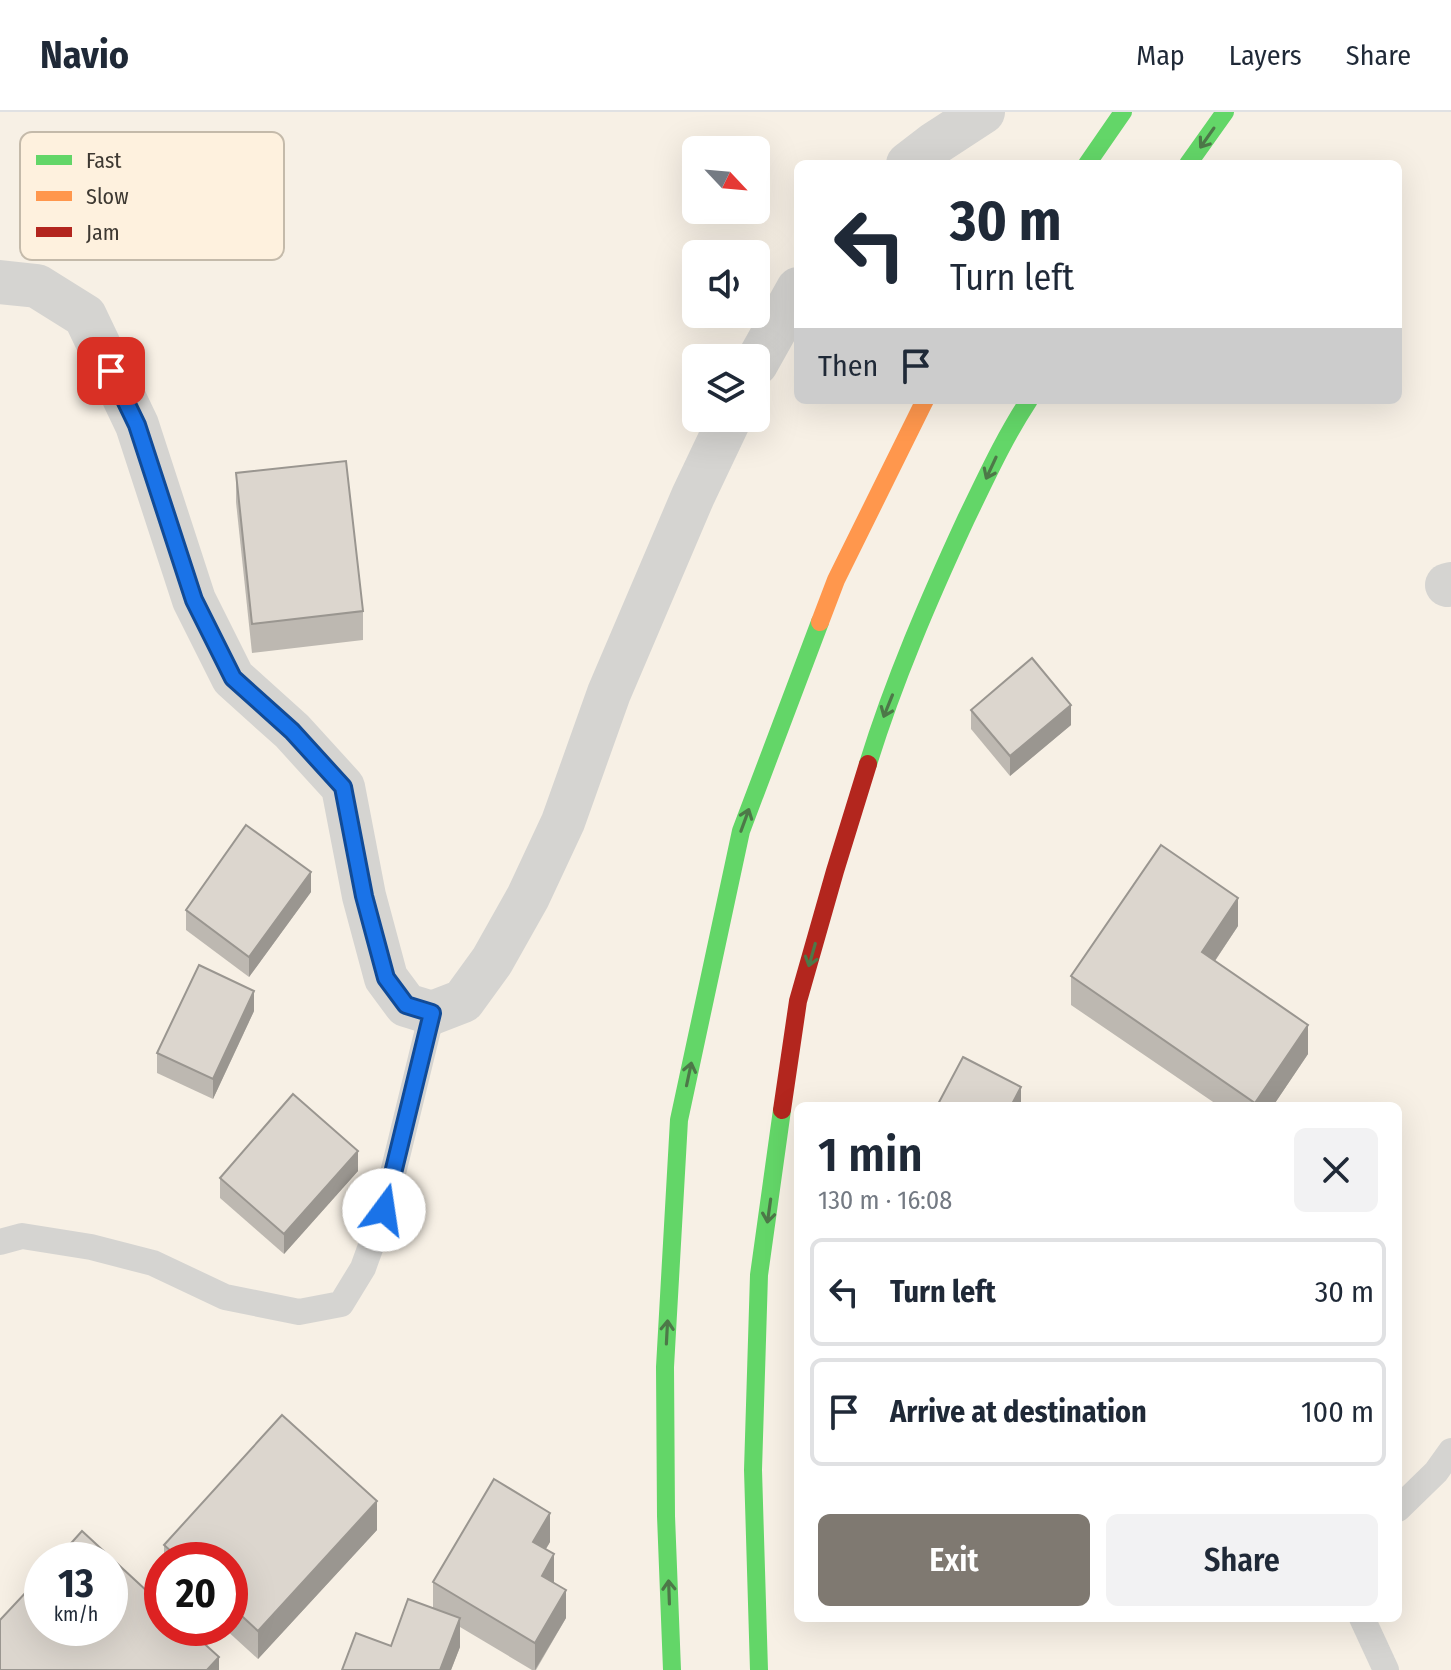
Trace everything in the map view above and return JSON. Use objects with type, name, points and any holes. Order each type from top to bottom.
[{"type":"main road","points":[[1191,160],[1225,112]]},
{"type":"main road","points":[[1089,160],[1111,114]]},
{"type":"main road","points":[[672,1670],[666,1516],[665,1367],[679,1120],[741,831],[836,580],[923,404]]},
{"type":"main road","points":[[759,1670],[753,1470],[759,1275],[798,1001],[879,729],[936,583],[1007,434],[1026,404]]},
{"type":"street","points":[[913,160],[983,112]]},
{"type":"street","points":[[0,282],[37,286],[85,316],[137,425],[194,600],[233,678],[292,731],[343,787],[364,896],[386,978],[406,1005],[432,1013],[463,1001],[492,961],[528,897],[563,822],[609,693],[723,432]]},
{"type":"street","points":[[767,344],[794,296]]},
{"type":"lane","points":[[0,1242],[22,1236],[91,1247],[153,1263],[225,1297],[299,1312],[341,1304],[363,1268],[384,1210],[432,1013]]},
{"type":"lane","points":[[1402,1506],[1446,1470]]},
{"type":"lane","points":[[1364,1622],[1386,1670]]},
{"type":"building","points":[[346,461],[363,611],[252,624],[236,473]]},
{"type":"building","points":[[1032,658],[1071,705],[1010,756],[971,710]]},
{"type":"building","points":[[246,825],[311,872],[249,957],[186,910]]},
{"type":"building","points":[[1161,845],[1238,898],[1202,952],[1308,1025],[1254,1102],[1071,976]]},
{"type":"building","points":[[199,965],[254,991],[213,1079],[157,1053]]},
{"type":"building","points":[[963,1057],[1021,1087],[1013,1102],[939,1102]]},
{"type":"building","points":[[293,1094],[358,1151],[284,1234],[220,1178]]},
{"type":"building","points":[[282,1415],[377,1501],[258,1631],[248,1622],[248,1542],[167,1542]]},
{"type":"building","points":[[494,1479],[550,1513],[533,1542],[554,1554],[542,1576],[566,1590],[535,1643],[433,1582]]},
{"type":"building","points":[[82,1531],[94,1542],[72,1542]]},
{"type":"building","points":[[128,1574],[144,1588],[144,1646],[207,1646],[219,1657],[207,1670],[0,1670],[0,1620],[24,1594],[24,1646],[128,1646]]},
{"type":"building","points":[[408,1599],[460,1618],[440,1670],[342,1670],[356,1633],[391,1646]]},
{"type":"traffic: fast","points":[[1090,160],[1123,112]]},
{"type":"traffic: fast","points":[[1191,160],[1225,112]]},
{"type":"traffic: fast","points":[[868,764],[901,671],[939,579],[996,458],[1027,404]]},
{"type":"traffic: fast","points":[[672,1670],[666,1516],[665,1367],[679,1120],[741,831],[820,622]]},
{"type":"traffic: fast","points":[[759,1670],[753,1470],[759,1275],[782,1110]]},
{"type":"traffic: slow","points":[[820,622],[836,580],[923,404]]},
{"type":"traffic: jam","points":[[782,1110],[798,1001],[868,764]]},
{"type":"route","points":[[111,371],[137,425],[194,600],[233,678],[292,731],[343,787],[364,896],[386,978],[406,1005],[432,1013],[384,1210]]}]
